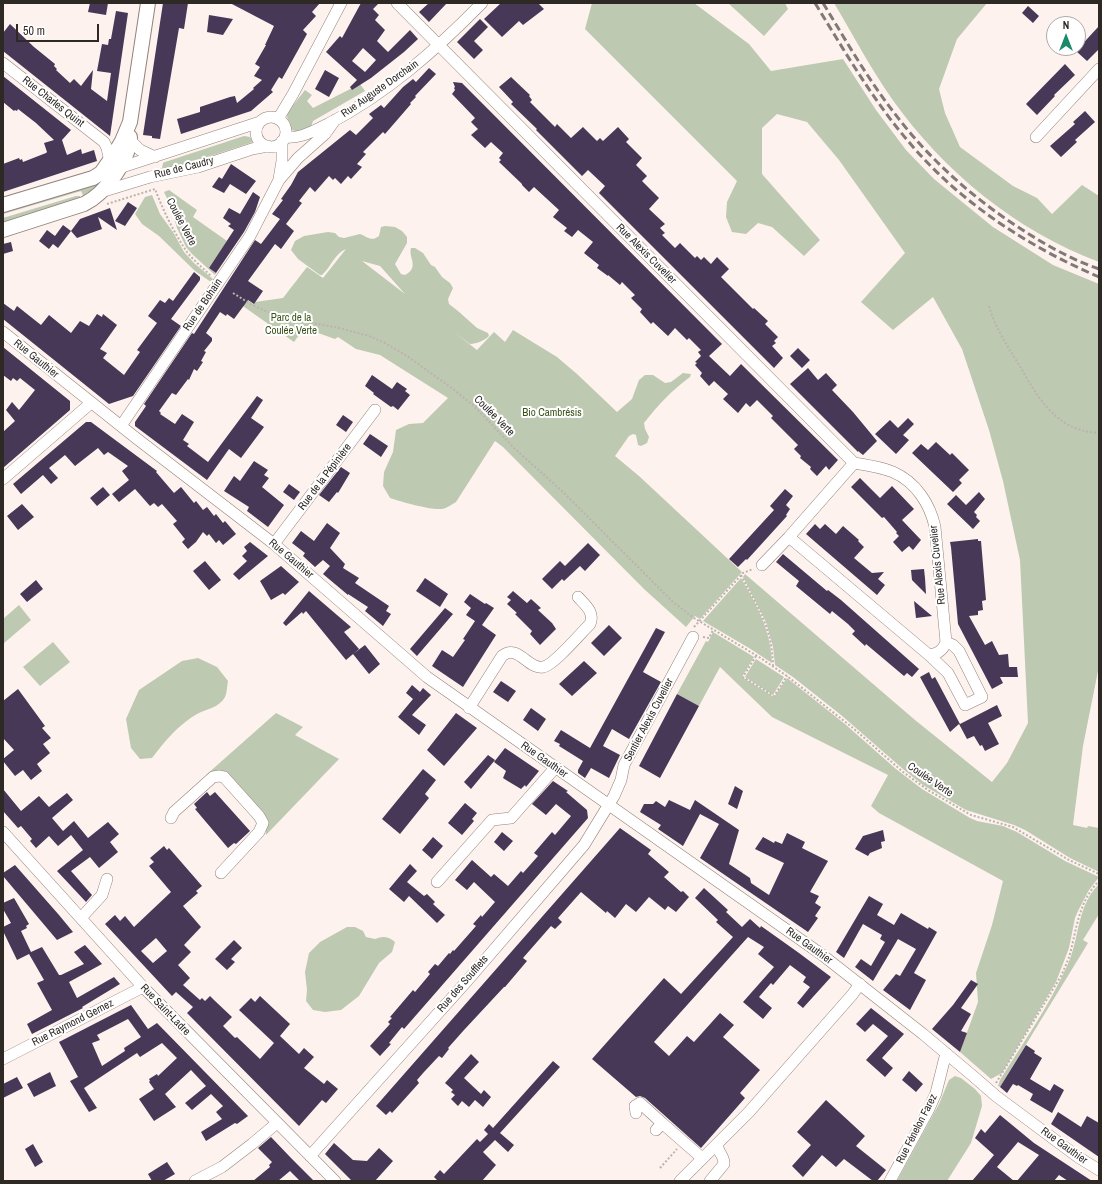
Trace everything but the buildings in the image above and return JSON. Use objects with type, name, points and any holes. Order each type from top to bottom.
[{"type":"main road","points":[[110,167],[126,155],[126,141],[148,3]]},
{"type":"main road","name":"Rue de Caudry","points":[[3,230],[84,204],[96,197],[104,198],[110,167]]},
{"type":"main road","name":"Rue de Caudry","points":[[3,205],[93,178],[110,167]]},
{"type":"street","points":[[278,119],[293,94],[341,3]]},
{"type":"street","name":"Rue Alexis Cuvelier","points":[[397,3],[854,463],[879,468],[894,473],[914,487],[929,506],[935,527],[946,642]]},
{"type":"street","name":"Rue Auguste Dorchain","points":[[283,139],[300,137],[335,120],[401,77],[439,45],[482,3]]},
{"type":"street","name":"Rue Charles Quint","points":[[3,63],[104,142]]},
{"type":"street","points":[[1036,138],[1099,69]]},
{"type":"street","points":[[269,117],[278,119],[285,128],[283,139],[274,146],[268,146],[261,143],[257,138],[256,131],[260,122],[269,117]]},
{"type":"street","name":"Rue de Bohain","points":[[121,426],[250,236],[279,180],[298,158],[325,134],[335,120]]},
{"type":"street","name":"Rue de Caudry","points":[[110,167],[155,157],[260,122]]},
{"type":"street","name":"Rue de Bohain","points":[[279,180],[283,139]]},
{"type":"street","points":[[104,142],[114,143],[126,141]]},
{"type":"street","name":"Rue de Caudry","points":[[126,141],[155,157]]},
{"type":"street","points":[[104,142],[107,148],[110,167]]},
{"type":"street","name":"Rue de Caudry","points":[[104,198],[150,177],[198,167],[252,149],[268,146]]},
{"type":"street","name":"Rue Gauthier","points":[[3,332],[91,403],[274,544],[427,677],[469,708],[810,946],[946,1053],[990,1092],[1078,1157],[1099,1170]]},
{"type":"street","points":[[3,479],[91,403]]},
{"type":"street","name":"Rue de la Pépinière","points":[[274,544],[375,410]]},
{"type":"street","points":[[762,566],[854,463]]},
{"type":"street","points":[[789,536],[929,655],[948,673],[965,705],[982,697],[959,651],[953,645],[946,642],[945,646],[940,652],[929,655]]},
{"type":"street","points":[[469,708],[502,656],[506,653],[512,652],[526,659],[537,667],[543,667],[553,662],[590,624],[592,620],[590,611],[578,597]]},
{"type":"street","name":"Sentier Alexis Cuvelier","points":[[609,806],[621,780],[624,765],[694,637]]},
{"type":"street","points":[[437,882],[492,820],[511,818],[555,768]]},
{"type":"street","points":[[171,818],[174,812],[213,777],[224,777],[259,816],[263,823],[259,832],[221,873]]},
{"type":"street","name":"Rue des Soufflets","points":[[310,1156],[467,981],[584,845],[609,806]]},
{"type":"street","name":"Rue Saint-Ladre","points":[[3,832],[143,987],[335,1181]]},
{"type":"street","points":[[81,918],[102,895],[108,879]]},
{"type":"street","points":[[680,1181],[754,1107],[860,984]]},
{"type":"street","name":"Rue Raymond Gernez","points":[[3,1059],[143,987]]},
{"type":"street","name":"Rue Fénelon Farez","points":[[890,1181],[928,1112],[936,1093],[946,1053]]},
{"type":"street","points":[[636,1113],[634,1106],[640,1103],[659,1126],[683,1142],[702,1158]]},
{"type":"street","points":[[195,1181],[222,1167],[277,1123]]},
{"type":"street","points":[[710,1181],[724,1164],[724,1159],[717,1148],[718,1144]]},
{"type":"path","name":"Coulée Verte","points":[[104,198],[155,189],[176,234],[187,252],[214,278]]},
{"type":"path","name":"Coulée Verte","points":[[233,293],[252,305],[270,313],[369,336],[385,343],[407,356],[476,407],[514,448],[561,490],[672,602],[787,676],[844,720],[903,772],[928,790],[971,815],[1014,827],[1073,863],[1099,874]]},
{"type":"path","points":[[989,306],[999,331],[1035,392],[1046,407],[1056,417],[1078,429],[1099,433]]},
{"type":"path","points":[[694,637],[694,628],[741,575],[762,566]]},
{"type":"path","points":[[741,575],[767,625],[771,643],[773,666]]},
{"type":"path","points":[[757,656],[743,677],[774,696],[787,676]]},
{"type":"path","points":[[990,1092],[1061,976],[1069,958],[1081,908],[1092,888],[1099,881]]},
{"type":"path","points":[[660,1168],[683,1142]]},
{"type":"green space","points":[[592,3],[694,3],[749,44],[771,71],[843,59],[876,110],[906,150],[934,179],[993,227],[1053,265],[1099,284],[1099,666],[1083,746],[1073,825],[1087,828],[1088,826],[1099,828],[1099,872],[1070,858],[1025,830],[1014,825],[966,810],[923,785],[841,715],[793,677],[775,665],[773,647],[766,622],[743,577],[745,574],[915,720],[992,782],[1007,763],[1028,723],[1020,560],[1003,481],[989,430],[962,349],[933,297],[893,330],[861,302],[905,253],[839,160],[807,122],[777,114],[762,128],[762,174],[820,240],[804,256],[772,227],[758,223],[746,234],[732,232],[726,217],[727,202],[737,181],[585,29]]},
{"type":"green space","points":[[728,3],[785,3],[788,9],[764,36]]},
{"type":"green space","points":[[834,3],[987,3],[957,39],[939,89],[945,113],[960,147],[1013,186],[1037,198],[1052,214],[1082,185],[1099,196],[1099,262],[1068,249],[1039,234],[1010,216],[958,174],[912,125],[884,88]]},
{"type":"green space","points":[[360,84],[365,91],[313,121],[311,127],[302,131],[293,131],[288,127],[287,113],[305,90],[312,95],[307,101],[313,108]]},
{"type":"green space","points":[[244,136],[250,137],[253,142],[165,171],[162,168],[163,163],[165,162]]},
{"type":"green space","points":[[105,179],[92,193],[84,197],[81,191],[3,214],[3,209]]},
{"type":"green space","points":[[169,190],[197,210],[193,217],[227,241],[209,268],[216,273],[215,275],[186,247],[177,228],[170,205],[164,192]]},
{"type":"green space","points":[[152,195],[160,214],[173,232],[184,252],[194,263],[213,279],[211,282],[195,271],[159,236],[142,224],[135,214],[145,197]]},
{"type":"green space","points":[[80,196],[80,198],[3,223],[3,218]]},
{"type":"green space","points":[[381,227],[395,227],[402,231],[407,237],[407,243],[395,264],[401,274],[405,275],[412,269],[413,266],[410,252],[411,248],[415,248],[423,253],[431,265],[435,267],[442,277],[450,283],[453,288],[448,299],[449,304],[477,328],[488,333],[489,336],[485,339],[478,343],[470,344],[454,332],[477,350],[494,332],[505,342],[513,330],[557,357],[617,412],[632,399],[639,380],[645,375],[653,375],[665,383],[671,382],[683,373],[691,374],[690,377],[666,398],[644,423],[649,437],[647,443],[641,446],[638,445],[636,435],[633,434],[629,436],[615,456],[639,476],[742,572],[700,619],[695,616],[686,627],[644,589],[503,447],[495,441],[456,502],[449,506],[442,509],[437,509],[409,504],[390,498],[383,486],[384,472],[393,452],[396,430],[409,424],[423,423],[448,398],[380,355],[356,349],[338,337],[335,339],[304,328],[294,342],[230,297],[246,299],[253,304],[255,302],[283,298],[307,267],[323,278],[346,249],[336,257],[322,275],[320,275],[298,259],[291,250],[295,241],[304,236],[328,232],[335,233],[339,237],[344,238],[360,234],[374,239],[379,236]],"holes":[[[362,261],[380,266],[405,294]]]},
{"type":"green space","points":[[741,578],[758,608],[766,629],[772,663],[703,621]]},
{"type":"green space","points":[[19,605],[31,620],[3,644],[3,619]]},
{"type":"green space","points":[[713,632],[754,657],[742,677],[774,697],[787,678],[845,724],[896,769],[922,789],[970,818],[977,821],[1003,826],[1017,832],[1065,861],[1099,877],[1089,890],[1075,918],[1069,948],[1056,982],[1002,1073],[991,1079],[960,1052],[978,1002],[976,973],[992,925],[1003,881],[879,813],[871,806],[888,775],[772,717],[720,667],[699,706],[677,694],[706,641],[708,642]]},
{"type":"green space","points":[[53,642],[70,662],[40,686],[23,667]]},
{"type":"green space","points":[[198,658],[217,667],[228,681],[225,697],[216,706],[190,718],[178,728],[152,758],[140,759],[131,748],[126,719],[139,690],[182,661]]},
{"type":"green space","points":[[756,659],[784,677],[773,695],[745,677]]},
{"type":"green space","points":[[276,713],[303,727],[295,735],[339,759],[266,835],[265,818],[212,774],[206,775]]},
{"type":"green space","points":[[1099,884],[1099,914],[1083,940],[1088,943],[1000,1087],[998,1086],[1000,1080],[1060,981],[1071,956],[1086,903]]},
{"type":"green space","points":[[347,927],[355,927],[363,931],[366,937],[375,939],[383,937],[390,939],[395,942],[392,952],[379,963],[359,996],[341,1010],[325,1012],[313,1010],[306,1001],[307,990],[305,972],[309,953],[320,942]]},
{"type":"green space","points":[[955,1076],[961,1078],[981,1096],[982,1106],[971,1143],[947,1181],[897,1181],[939,1104],[949,1080]]},
{"type":"railway","points":[[815,3],[882,108],[908,141],[949,184],[972,203],[1020,236],[1072,265],[1099,277]]},
{"type":"railway","points":[[823,3],[882,97],[905,127],[934,159],[966,188],[1000,215],[1067,256],[1099,269]]},
{"type":"park label","name":"Parc de la Coulée Verte","points":[[291,324]]},
{"type":"park label","name":"Bio Cambrésis","points":[[552,413]]}]
